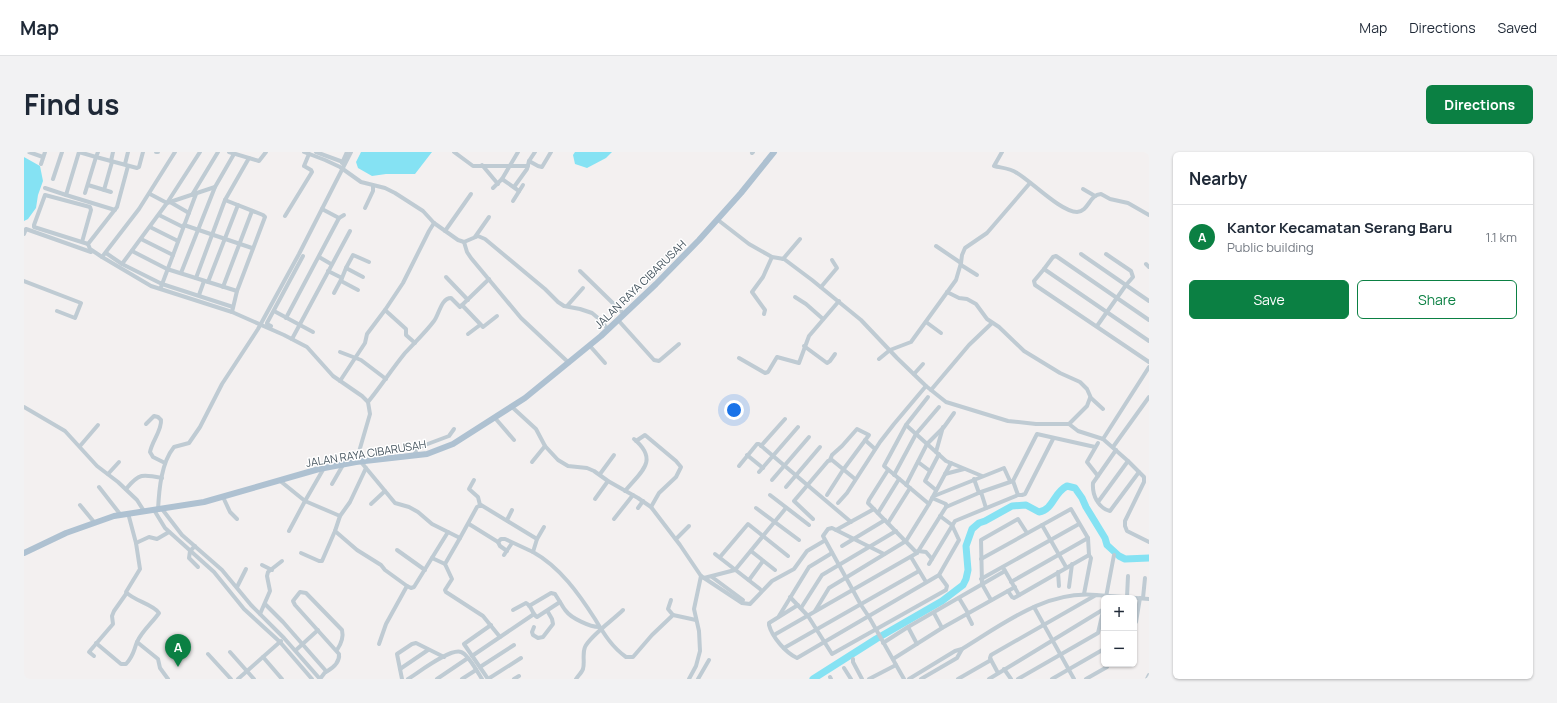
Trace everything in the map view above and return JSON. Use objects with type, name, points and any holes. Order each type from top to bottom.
[{"type":"main road","name":"JALAN RAYA CIBARUSAH","points":[[24,553],[50,540],[94,522],[120,514],[158,510],[204,502],[324,468],[359,462],[414,456],[430,453],[444,448],[512,407],[536,390],[590,346],[660,280],[718,220],[774,152]]},
{"type":"street","points":[[29,152],[44,154],[41,164]]},
{"type":"street","points":[[53,180],[62,152]]},
{"type":"street","points":[[66,195],[79,152],[138,167],[143,152]]},
{"type":"street","points":[[85,193],[98,152]]},
{"type":"street","points":[[104,190],[114,152]]},
{"type":"street","points":[[88,244],[118,206],[128,152]]},
{"type":"street","points":[[102,257],[150,194],[175,152]]},
{"type":"street","points":[[122,264],[168,203],[200,152]]},
{"type":"street","points":[[160,289],[194,194],[218,152]]},
{"type":"street","points":[[229,152],[260,161],[266,152]]},
{"type":"street","points":[[304,152],[341,168],[361,182],[387,189],[395,193],[424,211],[434,223],[458,240],[464,242],[475,237],[483,237],[545,289],[558,302],[592,313],[608,329]]},
{"type":"street","points":[[316,152],[343,162]]},
{"type":"street","points":[[312,679],[280,642],[244,609],[214,572],[165,528],[158,510],[162,478],[166,463],[174,446],[187,444],[195,435],[222,384],[242,355],[299,254],[322,209],[347,152]]},
{"type":"street","points":[[341,168],[351,152]]},
{"type":"street","points":[[454,152],[473,166],[528,164],[542,167],[551,152]]},
{"type":"street","points":[[493,188],[502,179],[518,152]]},
{"type":"street","points":[[514,187],[535,152]]},
{"type":"street","points":[[1002,152],[994,166],[1011,170],[1026,179],[1046,196],[1075,212],[1083,210],[1095,196],[1101,194],[1110,199],[1123,201],[1149,215]]},
{"type":"street","points":[[181,273],[215,188],[234,154]]},
{"type":"street","points":[[285,216],[312,172],[304,166],[309,154]]},
{"type":"street","points":[[196,278],[225,200],[249,158]]},
{"type":"street","points":[[482,165],[498,184]]},
{"type":"street","points":[[502,179],[519,191]]},
{"type":"street","points":[[879,359],[890,350],[911,342],[956,280],[965,248],[987,233],[1030,183]]},
{"type":"street","points":[[88,185],[111,192]]},
{"type":"street","points":[[513,201],[523,185]]},
{"type":"street","points":[[365,208],[373,191],[373,186]]},
{"type":"street","points":[[45,188],[115,210]]},
{"type":"street","points":[[168,203],[215,188]]},
{"type":"street","points":[[1083,188],[1095,196]]},
{"type":"street","points":[[150,194],[188,213]]},
{"type":"street","points":[[445,232],[470,194]]},
{"type":"street","points":[[24,231],[34,226],[45,195],[90,207],[91,210],[82,242]]},
{"type":"street","points":[[225,200],[265,217],[237,291],[232,312]]},
{"type":"street","points":[[199,295],[225,239],[238,205]]},
{"type":"street","points":[[322,209],[339,218]]},
{"type":"street","points":[[223,287],[252,211]]},
{"type":"street","points":[[159,215],[183,226],[252,248]]},
{"type":"street","points":[[286,318],[339,218],[344,215]]},
{"type":"street","points":[[475,237],[489,217]]},
{"type":"street","points":[[718,220],[746,242],[772,257],[783,258],[839,301],[862,320],[939,398],[950,404],[1008,422],[1069,424],[1087,434],[1103,439],[1144,477],[1144,482],[1124,526],[1127,530],[1149,542]]},
{"type":"street","points":[[340,381],[366,340],[369,331],[403,283],[434,223]]},
{"type":"street","points":[[34,226],[88,244],[90,249],[97,254],[146,283],[160,289],[232,312],[307,344]]},
{"type":"street","points":[[150,227],[178,242]]},
{"type":"street","points":[[24,231],[97,254]]},
{"type":"street","points":[[292,338],[350,231]]},
{"type":"street","points":[[141,239],[173,255]]},
{"type":"street","points":[[783,258],[800,239]]},
{"type":"street","points":[[464,242],[467,252],[521,318],[569,363]]},
{"type":"street","points":[[936,246],[977,275]]},
{"type":"street","points":[[132,251],[167,269],[237,291]]},
{"type":"street","points":[[106,253],[122,264],[162,284],[233,307]]},
{"type":"street","points":[[1081,254],[1149,302]]},
{"type":"street","points":[[1097,326],[1132,278],[1132,272],[1106,254]]},
{"type":"street","points":[[334,293],[342,280],[353,255],[369,262]]},
{"type":"street","points":[[303,256],[267,324],[306,347],[340,381],[368,402],[370,414],[359,462],[366,468],[395,503],[409,507],[418,512],[432,524],[460,538]]},
{"type":"street","points":[[1149,320],[1056,256],[1053,257],[1034,281],[1035,285],[1149,362]]},
{"type":"street","points":[[319,257],[331,264]]},
{"type":"street","points":[[764,314],[765,310],[752,292],[764,275],[772,257]]},
{"type":"street","points":[[821,287],[837,268],[832,260]]},
{"type":"street","points":[[346,268],[363,277]]},
{"type":"street","points":[[1044,269],[1149,341]]},
{"type":"street","points":[[328,270],[358,290]]},
{"type":"street","points":[[580,271],[624,314]]},
{"type":"street","points":[[446,277],[468,300]]},
{"type":"street","points":[[368,402],[406,352],[438,316],[441,307],[448,298],[451,298],[460,307],[489,279]]},
{"type":"street","points":[[24,281],[81,303],[76,318],[57,311]]},
{"type":"street","points":[[567,306],[583,288]]},
{"type":"street","points":[[947,292],[976,304],[985,317],[999,327],[1024,351],[1056,371],[1080,382],[1087,389],[1090,398],[1103,409]]},
{"type":"street","points":[[795,297],[806,304],[823,319]]},
{"type":"street","points":[[739,358],[766,373],[778,357],[799,363],[804,346],[809,336],[839,301]]},
{"type":"street","points":[[462,305],[483,328],[497,316]]},
{"type":"street","points":[[385,310],[406,329],[406,335],[415,343]]},
{"type":"street","points":[[274,311],[313,332]]},
{"type":"street","points":[[618,320],[654,360],[659,361],[679,344]]},
{"type":"street","points":[[926,322],[941,333]]},
{"type":"street","points":[[931,390],[969,345],[992,323]]},
{"type":"street","points":[[468,334],[480,325]]},
{"type":"street","points":[[590,346],[605,363]]},
{"type":"street","points":[[804,346],[827,363],[835,354]]},
{"type":"street","points":[[340,352],[355,357],[368,364],[386,379]]},
{"type":"street","points":[[914,374],[923,364]]},
{"type":"street","points":[[1103,439],[1149,367]]},
{"type":"street","points":[[838,503],[894,424],[926,386]]},
{"type":"street","points":[[1139,472],[1110,511],[1096,500],[1093,485],[1114,449],[1149,397]]},
{"type":"street","points":[[928,398],[906,425],[884,467],[929,504]]},
{"type":"street","points":[[1069,424],[1087,406],[1090,398]]},
{"type":"street","points":[[24,407],[60,428],[80,446],[97,466],[126,489],[137,500],[144,511]]},
{"type":"street","points":[[512,407],[536,429],[545,446],[558,460],[566,465],[590,469],[644,501],[651,507],[702,577],[742,603],[750,604],[772,581],[779,576],[792,571],[810,549],[824,541]]},
{"type":"street","points":[[894,475],[916,434],[939,407]]},
{"type":"street","points":[[842,546],[886,522],[908,487],[927,444],[944,427],[954,413]]},
{"type":"street","points":[[146,424],[154,416],[161,420],[161,425],[154,439],[150,452],[153,457],[166,463]]},
{"type":"street","points":[[495,418],[514,440]]},
{"type":"street","points":[[761,446],[785,420]]},
{"type":"street","points":[[80,446],[98,425]]},
{"type":"street","points":[[906,425],[944,460],[982,476]]},
{"type":"street","points":[[759,472],[798,427]]},
{"type":"street","points":[[936,490],[925,481],[937,453],[944,427]]},
{"type":"street","points":[[813,519],[794,502],[830,460],[832,454],[842,446],[858,428],[869,435],[843,470],[827,495]]},
{"type":"street","points":[[414,456],[417,448],[449,436],[454,429]]},
{"type":"street","points":[[774,635],[911,557],[917,552],[946,508],[980,493],[1011,482],[1036,435],[1038,434],[1053,439],[1097,445],[1087,462],[1098,476]]},
{"type":"street","points":[[625,491],[647,462],[647,452],[635,440],[645,435],[681,467],[676,476],[659,493],[651,507]]},
{"type":"street","points":[[772,480],[809,437]]},
{"type":"street","points":[[929,564],[955,521],[1018,495],[1024,495],[1029,489],[1053,439]]},
{"type":"street","points":[[865,440],[875,450]]},
{"type":"street","points":[[739,466],[757,444],[851,522]]},
{"type":"street","points":[[532,462],[545,446]]},
{"type":"street","points":[[786,487],[820,447]]},
{"type":"street","points":[[600,474],[614,455]]},
{"type":"street","points":[[747,455],[763,468]]},
{"type":"street","points":[[830,460],[855,479]]},
{"type":"street","points":[[1098,502],[1128,461]]},
{"type":"street","points":[[108,474],[118,462]]},
{"type":"street","points":[[918,462],[930,471]]},
{"type":"street","points":[[814,612],[829,588],[906,541],[929,504],[951,463]]},
{"type":"street","points":[[332,484],[343,465]]},
{"type":"street","points":[[289,531],[324,468]]},
{"type":"street","points":[[301,553],[322,561],[340,516],[350,502],[366,468]]},
{"type":"street","points":[[933,497],[1005,468],[1018,495]]},
{"type":"street","points":[[945,474],[965,469]]},
{"type":"street","points":[[888,470],[868,500],[868,504],[917,552],[926,552],[932,559]]},
{"type":"street","points":[[126,489],[139,476],[147,474],[162,478]]},
{"type":"street","points":[[878,513],[899,479]]},
{"type":"street","points":[[279,480],[306,501],[340,516]]},
{"type":"street","points":[[474,480],[469,489],[477,496],[480,505],[537,539]]},
{"type":"street","points":[[974,480],[986,508]]},
{"type":"street","points":[[596,499],[608,481]]},
{"type":"street","points":[[99,487],[120,514]]},
{"type":"street","points":[[371,504],[385,491]]},
{"type":"street","points":[[614,519],[633,495]]},
{"type":"street","points":[[770,495],[808,525]]},
{"type":"street","points":[[224,497],[230,512],[237,519]]},
{"type":"street","points":[[933,497],[946,504],[946,508]]},
{"type":"street","points":[[638,508],[644,501]]},
{"type":"street","points":[[80,505],[94,522]]},
{"type":"street","points":[[445,564],[469,524],[477,507],[480,505]]},
{"type":"street","points":[[756,508],[799,540]]},
{"type":"street","points":[[702,577],[712,577],[735,570],[786,508]]},
{"type":"street","points":[[836,530],[874,509]]},
{"type":"street","points":[[981,558],[1069,509],[1073,511],[1088,538],[1089,554],[1091,558],[1084,594]]},
{"type":"street","points":[[158,510],[182,535],[222,570],[251,605],[296,650],[320,679],[338,661],[339,656],[337,650],[294,603],[295,598],[301,592],[306,593],[342,630],[343,636],[337,650]]},
{"type":"street","points":[[507,520],[512,510]]},
{"type":"street","points":[[94,656],[89,652],[113,624],[112,616],[114,610],[126,594],[126,591],[140,569],[136,544],[128,513]]},
{"type":"street","points":[[896,531],[820,576],[799,607],[769,623],[774,635],[784,648],[797,658],[939,575],[959,540],[952,525],[940,516]]},
{"type":"street","points":[[991,600],[982,582],[982,540],[1017,520],[1019,520],[1027,533]]},
{"type":"street","points":[[469,524],[498,542],[506,553],[512,543]]},
{"type":"street","points":[[720,558],[748,524],[788,556]]},
{"type":"street","points":[[883,642],[959,598],[1050,540],[1079,524]]},
{"type":"street","points":[[1042,525],[1066,567]]},
{"type":"street","points":[[676,540],[689,526]]},
{"type":"street","points":[[533,552],[537,539],[544,527]]},
{"type":"street","points":[[884,554],[831,528],[828,529],[823,536],[824,541],[860,605],[869,617],[904,679]]},
{"type":"street","points":[[335,531],[357,550],[381,565],[385,570],[411,588],[414,587],[448,532]]},
{"type":"street","points":[[136,544],[149,537],[157,539],[169,532]]},
{"type":"street","points":[[498,542],[503,538],[542,557],[570,584],[580,596],[607,639],[626,657],[631,658],[673,615]]},
{"type":"street","points":[[1011,582],[1088,538]]},
{"type":"street","points":[[195,546],[190,552],[189,558],[198,567]]},
{"type":"street","points":[[398,550],[425,570]]},
{"type":"street","points":[[750,551],[775,570]]},
{"type":"street","points":[[778,617],[809,567],[832,553]]},
{"type":"street","points":[[715,554],[760,589]]},
{"type":"street","points":[[1008,591],[1012,598],[1019,595],[1089,554]]},
{"type":"street","points":[[1106,595],[1114,555]]},
{"type":"street","points":[[911,557],[926,582]]},
{"type":"street","points":[[432,558],[445,564],[452,579],[446,592],[481,615],[500,637]]},
{"type":"street","points":[[801,560],[809,567]]},
{"type":"street","points":[[260,614],[270,590],[267,575],[268,572],[282,561]]},
{"type":"street","points":[[749,580],[763,561]]},
{"type":"street","points":[[1069,587],[1072,564]]},
{"type":"street","points":[[262,565],[272,570]]},
{"type":"street","points":[[237,587],[246,569]]},
{"type":"street","points":[[1004,569],[1019,595]]},
{"type":"street","points":[[784,648],[919,571]]},
{"type":"street","points":[[1058,572],[1059,586]]},
{"type":"street","points":[[790,597],[808,616],[832,654],[877,631],[946,590],[947,586],[939,575]]},
{"type":"street","points":[[1124,595],[1128,576]]},
{"type":"street","points":[[689,679],[696,666],[700,651],[699,631],[694,609],[702,577]]},
{"type":"street","points":[[712,577],[743,600]]},
{"type":"street","points":[[1137,617],[1145,578]]},
{"type":"street","points":[[379,644],[386,624],[408,586]]},
{"type":"street","points":[[893,659],[942,628],[1015,588]]},
{"type":"street","points":[[529,606],[551,593],[555,594],[567,613],[583,622],[600,628]]},
{"type":"street","points":[[96,643],[124,665],[132,657],[137,642],[159,613],[157,610],[126,594]]},
{"type":"street","points":[[909,679],[954,651],[962,649],[1019,614],[1034,607],[1061,596],[1084,594],[1101,596]]},
{"type":"street","points":[[998,673],[991,660],[991,655],[1096,595]]},
{"type":"street","points":[[959,598],[972,624]]},
{"type":"street","points":[[1137,598],[1149,599]]},
{"type":"street","points":[[671,600],[668,609],[673,615],[696,620]]},
{"type":"street","points":[[513,610],[524,604],[529,606],[537,617],[548,612],[560,602]]},
{"type":"street","points":[[265,604],[283,622],[326,672]]},
{"type":"street","points":[[1034,607],[1043,626],[1061,654],[1074,679]]},
{"type":"street","points":[[576,679],[583,668],[583,655],[585,647],[600,628],[623,610]]},
{"type":"street","points":[[992,678],[1004,669],[1101,610]]},
{"type":"street","points":[[534,627],[532,632],[533,635],[538,638],[543,637],[553,624],[548,612]]},
{"type":"street","points":[[934,613],[942,628]]},
{"type":"street","points":[[437,679],[534,614]]},
{"type":"street","points":[[1018,679],[1098,633],[1101,620]]},
{"type":"street","points":[[482,679],[476,670],[464,644],[491,625]]},
{"type":"street","points":[[908,627],[917,644]]},
{"type":"street","points":[[296,650],[318,630]]},
{"type":"street","points":[[238,679],[284,638]]},
{"type":"street","points":[[137,642],[158,659],[161,670],[168,679]]},
{"type":"street","points":[[402,679],[397,654],[412,644],[416,643],[444,657]]},
{"type":"street","points":[[480,667],[514,645]]},
{"type":"street","points":[[921,679],[957,658],[962,649]]},
{"type":"street","points":[[400,669],[428,650]]},
{"type":"street","points":[[1052,679],[1101,651]]},
{"type":"street","points":[[230,652],[254,679]]},
{"type":"street","points":[[408,679],[449,654],[459,652],[462,652],[470,657],[480,667],[488,679],[521,658]]},
{"type":"street","points":[[208,654],[231,679]]},
{"type":"street","points":[[263,657],[282,679]]},
{"type":"street","points":[[853,659],[853,662],[862,679]]},
{"type":"street","points":[[698,679],[709,660]]},
{"type":"street","points":[[958,679],[991,660]]},
{"type":"street","points":[[869,679],[896,665]]},
{"type":"street","points":[[1086,679],[1107,667]]},
{"type":"street","points":[[844,668],[850,679]]},
{"type":"street","points":[[1004,669],[1012,679]]},
{"type":"street","points":[[462,679],[476,670]]},
{"type":"street","points":[[514,679],[519,676]]},
{"type":"water","points":[[361,152],[432,152],[415,174],[386,174],[372,176],[358,168],[356,162]]},
{"type":"water","points":[[575,152],[612,152],[606,158],[587,168],[575,164],[573,155]]},
{"type":"water","points":[[24,157],[40,166],[43,181],[38,195],[36,208],[28,219],[24,221]]},
{"type":"waterway","points":[[813,679],[876,639],[942,601],[963,585],[968,570],[966,546],[972,529],[979,523],[1012,506],[1026,505],[1039,512],[1044,510],[1048,508],[1062,489],[1067,486],[1075,488],[1105,538],[1107,545],[1119,556],[1125,559],[1149,558]]},
{"type":"place","name":"Kantor Kecamatan Serang Baru","points":[[178,667]]}]
